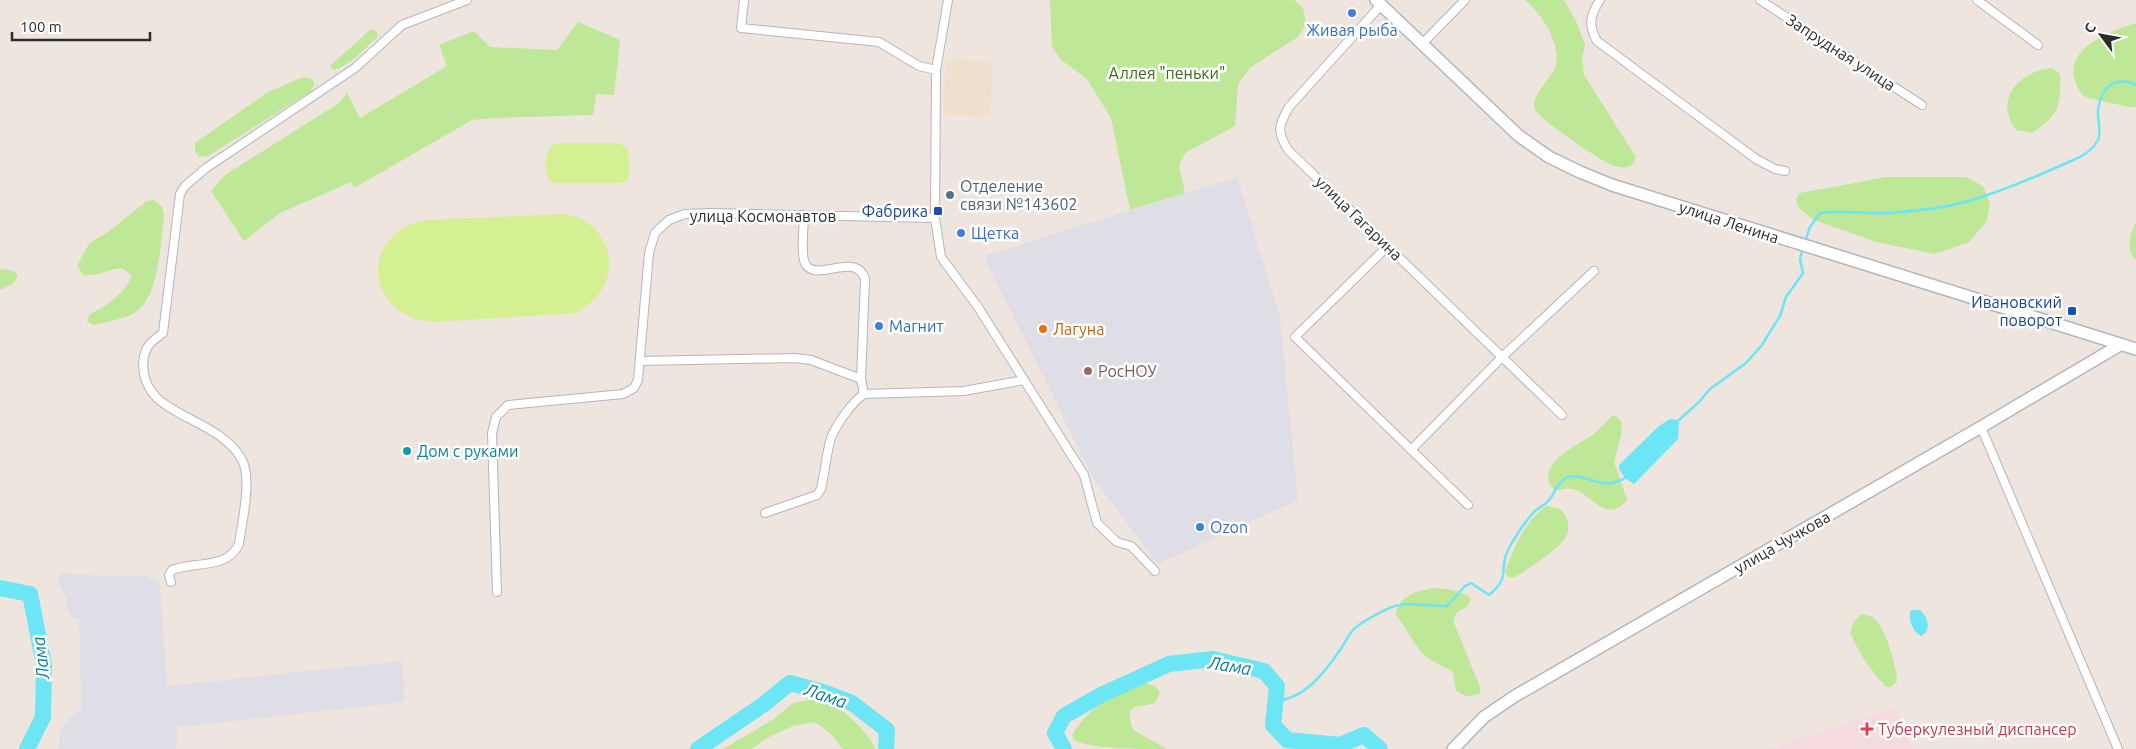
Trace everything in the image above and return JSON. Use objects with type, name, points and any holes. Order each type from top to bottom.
[{"type":"main road","name":"улица Ленина","points":[[1378,3],[1519,136],[1549,157],[1580,172],[1631,191],[2136,349]]},
{"type":"main road","name":"улица Чучкова","points":[[1453,749],[1484,717],[1515,696],[1981,427],[2120,344]]},
{"type":"street","points":[[171,582],[169,575],[172,570],[227,559],[236,551],[239,544],[246,478],[246,469],[241,458],[232,447],[212,430],[157,398],[144,376],[142,364],[147,347],[163,332],[180,194],[185,186],[206,168],[355,68],[402,25],[468,0]]},
{"type":"street","points":[[744,0],[741,28],[878,42],[918,66],[936,70]]},
{"type":"street","points":[[948,0],[936,70],[935,218],[941,257],[978,307],[1084,475],[1097,523],[1117,542],[1131,546],[1155,571]]},
{"type":"street","points":[[1421,45],[1465,0]]},
{"type":"street","points":[[1600,0],[1593,11],[1590,21],[1592,32],[1597,41],[1756,159],[1775,169],[1784,171]]},
{"type":"street","name":"Запрудная улица","points":[[1760,0],[1922,105]]},
{"type":"street","points":[[1977,0],[2038,45]]},
{"type":"street","name":"улица Гагарина","points":[[1378,3],[1289,107],[1281,121],[1279,132],[1288,150],[1562,415]]},
{"type":"street","name":"улица Космонавтов","points":[[497,592],[492,433],[496,416],[508,405],[623,394],[634,388],[638,380],[649,253],[655,233],[669,220],[685,214],[711,213],[935,218]]},
{"type":"street","points":[[804,215],[804,259],[807,266],[812,269],[821,270],[851,266],[858,268],[863,274],[861,379],[864,394]]},
{"type":"street","points":[[1388,246],[1295,337],[1468,505]]},
{"type":"street","points":[[1411,450],[1502,357],[1594,271]]},
{"type":"street","points":[[640,361],[795,358],[811,360],[861,379]]},
{"type":"street","points":[[765,513],[816,495],[821,489],[831,438],[856,400],[864,394],[964,391],[1024,380]]},
{"type":"street","points":[[1981,427],[2118,749]]},
{"type":"shaded area","points":[[946,60],[993,62],[990,116],[943,114]]},
{"type":"shaded area","points":[[1237,177],[1280,317],[1298,500],[1158,564],[1093,478],[984,256]]},
{"type":"shaded area","points":[[59,573],[97,576],[145,576],[160,584],[167,686],[402,661],[405,702],[178,727],[176,749],[59,749],[60,734],[65,725],[71,716],[81,710],[81,690],[79,619],[73,618],[67,606],[67,598],[58,581]]},
{"type":"shaded area","name":"Туберкулезный диспансер","points":[[1894,708],[1914,749],[1769,749]]},
{"type":"green space","name":"Аллея \"пеньки\"","points":[[1050,0],[1294,0],[1303,8],[1306,24],[1298,37],[1251,67],[1238,84],[1235,126],[1185,153],[1179,166],[1185,193],[1130,210],[1111,118],[1087,79],[1060,59],[1052,46]]},
{"type":"green space","points":[[1525,0],[1564,0],[1575,19],[1585,44],[1582,59],[1584,75],[1636,157],[1632,165],[1624,168],[1603,160],[1568,137],[1537,112],[1534,107],[1536,97],[1554,70],[1557,61],[1554,42],[1550,32],[1538,13]]},
{"type":"green space","points":[[578,22],[620,40],[614,95],[596,94],[593,115],[472,120],[354,188],[351,182],[280,213],[244,241],[211,191],[225,175],[339,103],[347,93],[360,118],[447,66],[439,45],[474,31],[490,47],[557,50]]},
{"type":"green space","points":[[2136,23],[2136,107],[2088,98],[2083,95],[2075,80],[2074,68],[2077,58],[2093,42]]},
{"type":"green space","points":[[371,29],[377,32],[377,37],[362,52],[334,70],[330,66]]},
{"type":"green space","points":[[2052,68],[2060,74],[2059,102],[2053,115],[2032,133],[2016,130],[2007,108],[2013,89],[2029,75],[2040,70]]},
{"type":"green space","points":[[303,77],[313,79],[314,85],[310,92],[208,156],[199,157],[195,151],[195,143],[268,92]]},
{"type":"green space","points":[[556,143],[620,143],[628,150],[630,174],[627,180],[622,183],[553,183],[547,174],[546,156]]},
{"type":"green space","points":[[1886,177],[1965,177],[1983,186],[1990,204],[1987,221],[1969,242],[1935,254],[1876,242],[1812,219],[1799,208],[1796,200],[1800,193]]},
{"type":"green space","points":[[154,200],[162,207],[164,215],[160,254],[154,283],[149,295],[143,306],[134,313],[119,319],[93,325],[87,321],[90,314],[114,299],[132,276],[122,268],[93,275],[83,275],[77,266],[89,244],[147,201]]},
{"type":"green space","points":[[566,214],[591,225],[601,237],[607,249],[609,261],[604,285],[588,305],[576,313],[432,322],[409,316],[393,305],[382,290],[378,273],[380,256],[389,241],[404,228],[426,220]]},
{"type":"green space","points":[[2136,222],[2136,260],[2131,251],[2130,236]]},
{"type":"green space","points":[[0,269],[14,271],[18,276],[13,284],[0,290]]},
{"type":"green space","points":[[1612,416],[1616,416],[1621,421],[1622,431],[1614,462],[1627,500],[1612,510],[1599,506],[1573,489],[1554,490],[1549,481],[1549,472],[1553,464],[1569,449],[1595,433]]},
{"type":"green space","points":[[1546,506],[1559,509],[1566,516],[1568,529],[1565,538],[1525,571],[1513,578],[1507,576],[1505,571],[1526,527],[1538,512]]},
{"type":"green space","points":[[1434,588],[1449,589],[1471,598],[1468,606],[1457,612],[1453,621],[1480,687],[1480,693],[1476,695],[1467,696],[1456,690],[1453,672],[1423,654],[1396,615],[1401,603],[1409,595]]},
{"type":"green space","points":[[1862,614],[1876,620],[1885,636],[1897,675],[1897,681],[1891,687],[1886,687],[1870,668],[1850,632],[1854,621]]},
{"type":"green space","points":[[1145,683],[1155,686],[1160,693],[1155,703],[1136,707],[1130,711],[1130,721],[1133,730],[1167,749],[1107,747],[1075,741],[1072,735],[1087,715],[1095,708],[1113,697]]},
{"type":"green space","points":[[820,698],[852,719],[876,749],[843,749],[830,733],[815,722],[793,726],[769,737],[751,749],[723,749],[774,719],[793,703]]},
{"type":"water","points":[[1670,419],[1679,420],[1678,439],[1634,484],[1625,478],[1619,469],[1619,465],[1659,426]]},
{"type":"water","points":[[1912,610],[1920,610],[1927,620],[1927,630],[1921,636],[1912,626],[1910,612]]},
{"type":"waterway","points":[[1805,242],[1810,227],[1820,213],[1889,213],[1954,205],[2036,177],[2079,158],[2090,150],[2098,140],[2100,133],[2098,110],[2102,95],[2115,83],[2128,82],[2136,85]]},
{"type":"waterway","points":[[1679,420],[1710,389],[1746,363],[1762,345],[1780,316],[1786,297],[1803,273],[1800,259],[1803,247]]},
{"type":"waterway","points":[[1275,701],[1286,699],[1305,690],[1328,667],[1353,630],[1389,608],[1403,604],[1447,606],[1465,586],[1471,583],[1489,595],[1501,582],[1506,555],[1526,521],[1550,499],[1559,484],[1568,477],[1582,477],[1606,483],[1625,478]]},
{"type":"waterway","name":"Лама","points":[[0,588],[30,594],[44,665],[43,717],[27,749]]},
{"type":"waterway","name":"Лама","points":[[1064,749],[1055,733],[1064,716],[1101,695],[1169,664],[1213,659],[1264,671],[1277,686],[1273,725],[1287,740],[1340,745],[1364,735],[1380,749]]},
{"type":"waterway","name":"Лама","points":[[698,749],[764,704],[790,683],[823,692],[852,703],[887,730],[886,749]]},
{"type":"place","name":"Живая рыба","points":[[1352,13]]},
{"type":"place","name":"Отделение связи №143602","points":[[950,195]]},
{"type":"place","name":"Фабрика","points":[[938,211]]},
{"type":"place","name":"Щетка","points":[[961,233]]},
{"type":"place","name":"Ивановский поворот","points":[[2072,311]]},
{"type":"place","name":"Магнит","points":[[879,326]]},
{"type":"place","name":"Лагуна","points":[[1043,329]]},
{"type":"place","name":"РосНОУ","points":[[1088,371]]},
{"type":"place","name":"Дом с руками","points":[[407,451]]},
{"type":"place","name":"Ozon","points":[[1200,527]]},
{"type":"place","name":"Туберкулезный диспансер","points":[[1867,729]]}]
